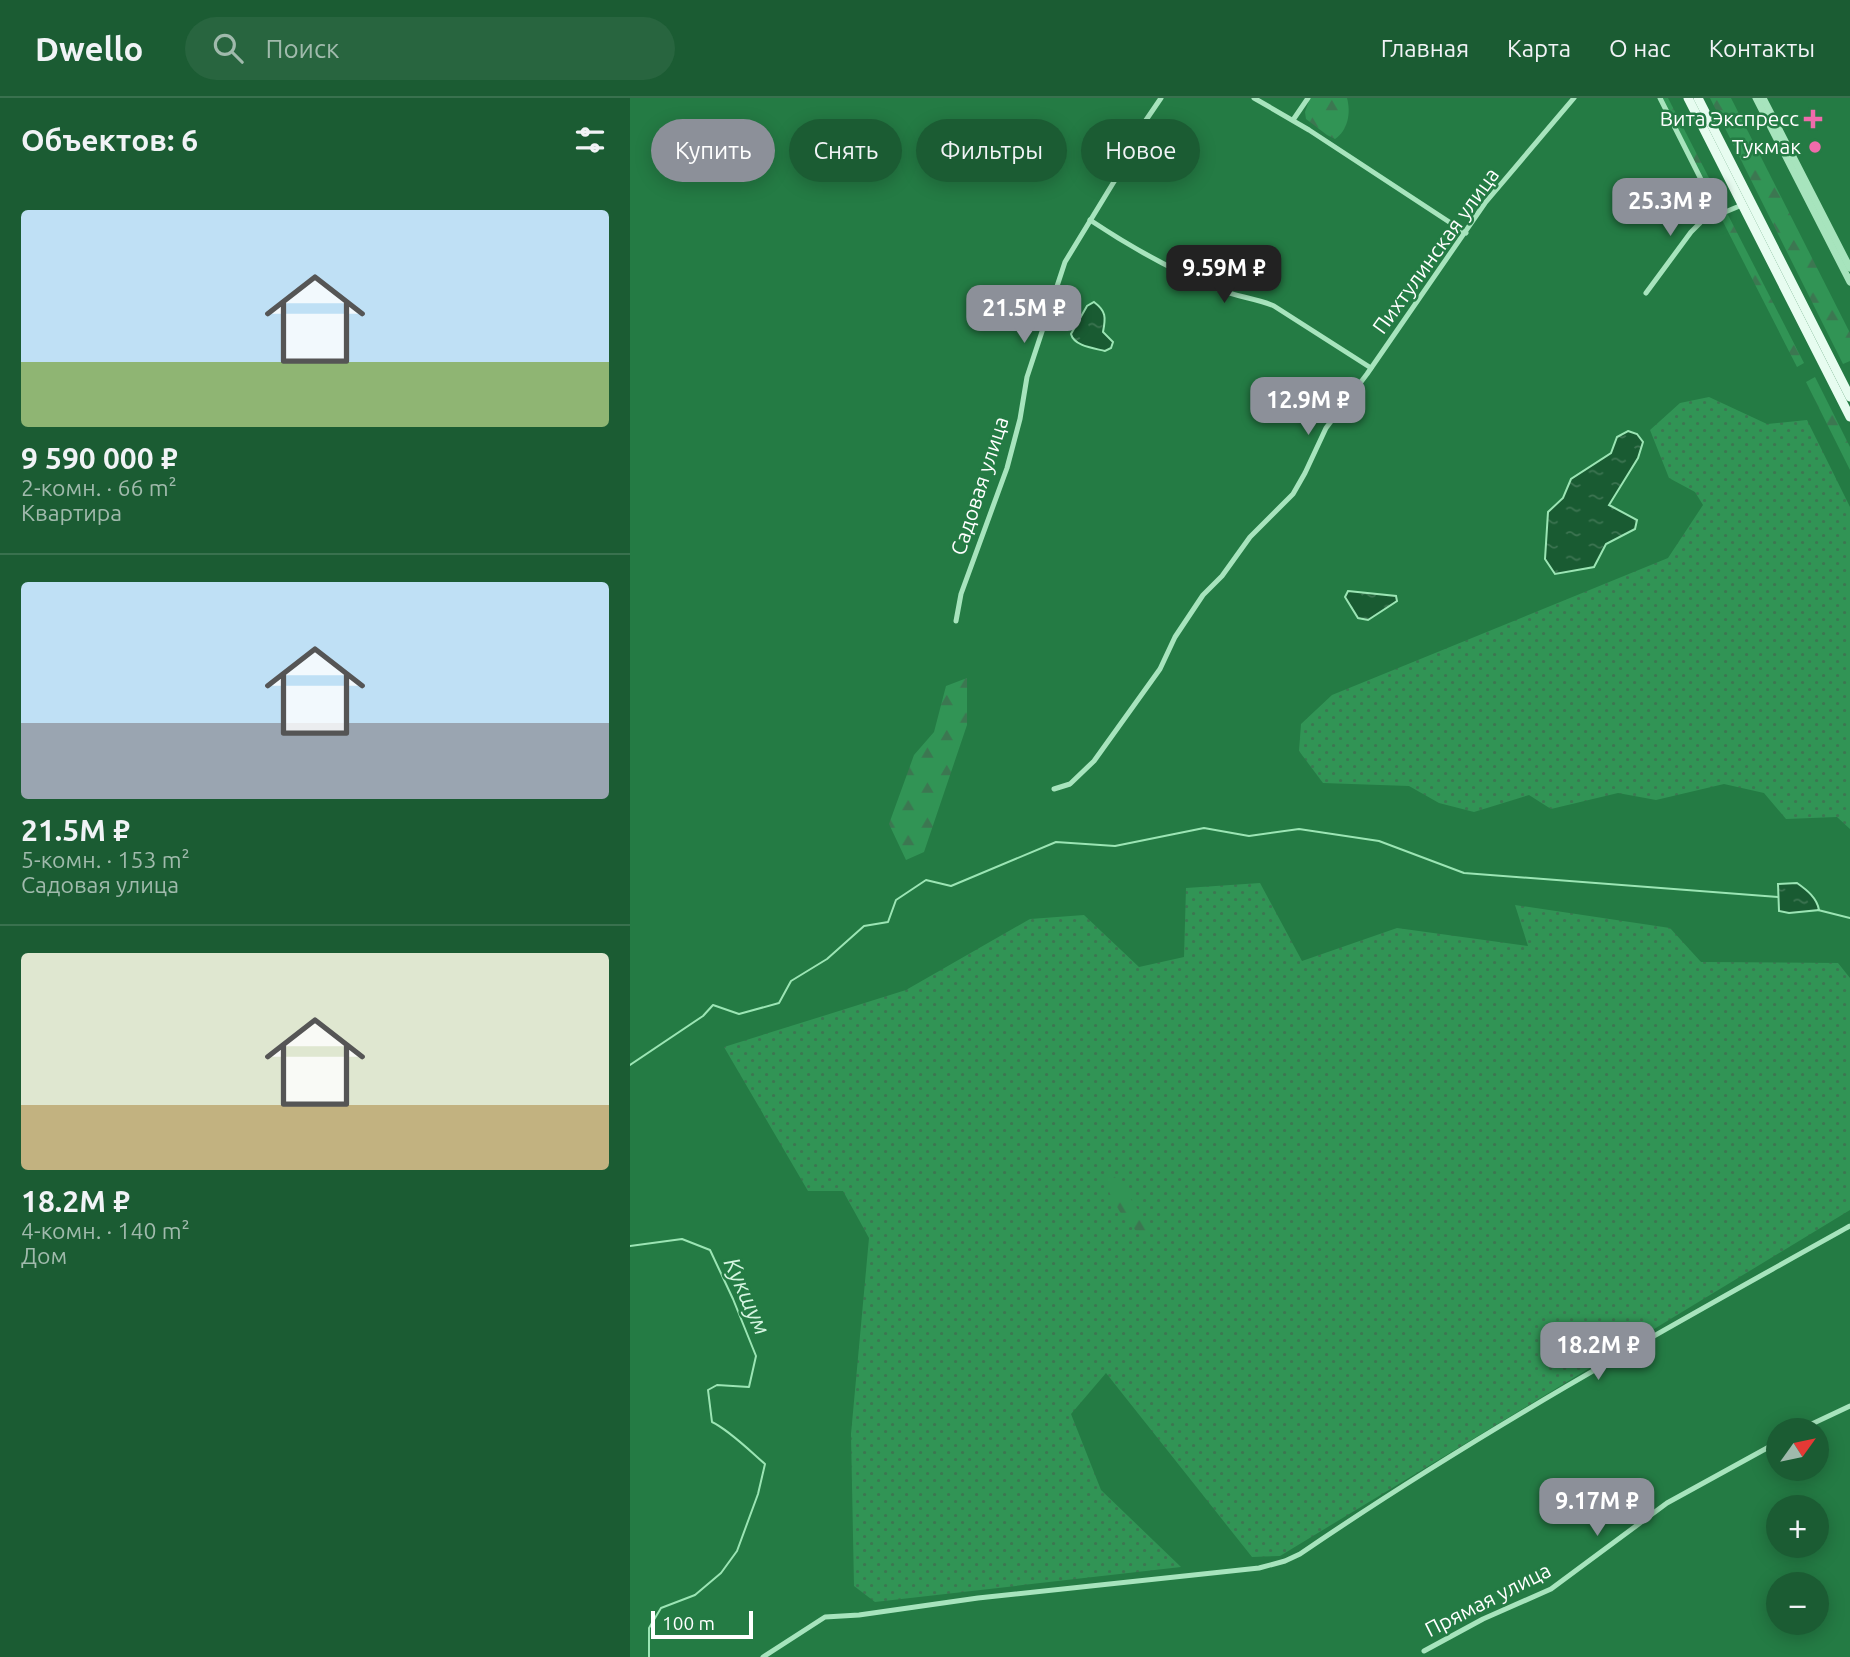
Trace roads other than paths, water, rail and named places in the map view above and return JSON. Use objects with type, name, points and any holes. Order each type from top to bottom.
[{"type":"main road","points":[[1688,98],[1850,417]]},
{"type":"main road","points":[[1698,98],[1850,397]]},
{"type":"street","name":"Садовая улица","points":[[956,621],[961,594],[1007,468],[1020,419],[1027,377],[1065,262],[1161,98]]},
{"type":"street","points":[[1254,98],[1293,120],[1466,233]]},
{"type":"street","points":[[1293,120],[1307,98]]},
{"type":"street","name":"Пихтулинская улица","points":[[1054,789],[1070,784],[1094,761],[1160,669],[1175,637],[1203,595],[1222,576],[1250,537],[1293,494],[1326,428],[1371,368],[1485,203],[1574,98]]},
{"type":"street","points":[[1660,98],[1719,215]]},
{"type":"street","points":[[1756,98],[1850,282]]},
{"type":"street","points":[[1763,98],[1850,268]]},
{"type":"street","points":[[1646,293],[1701,222],[1742,205]]},
{"type":"street","points":[[1090,220],[1164,265],[1221,291],[1258,299],[1274,306],[1371,368]]},
{"type":"street","points":[[763,1657],[825,1617],[1258,1568],[1285,1561],[1478,1438],[1624,1351],[1850,1226]]},
{"type":"street","points":[[1824,1418],[1850,1406]]},
{"type":"street","name":"Прямая улица","points":[[1424,1651],[1483,1619],[1551,1589],[1660,1507],[1766,1449]]},
{"type":"water","points":[[1094,302],[1104,315],[1103,332],[1113,342],[1111,348],[1105,351],[1080,344],[1071,334],[1087,306]]},
{"type":"water","points":[[1628,431],[1637,434],[1643,442],[1638,458],[1609,505],[1637,520],[1635,529],[1606,544],[1594,567],[1555,574],[1545,559],[1548,512],[1563,498],[1571,479],[1611,453],[1617,437]]},
{"type":"water","points":[[1348,591],[1396,596],[1397,601],[1368,620],[1358,618],[1345,597]]},
{"type":"water","points":[[1797,883],[1814,898],[1819,910],[1789,913],[1779,911],[1778,884]]},
{"type":"waterway","points":[[630,1065],[703,1016],[713,1005],[739,1014],[779,1003],[791,981],[827,959],[864,926],[888,922],[896,900],[926,880],[951,886],[1056,842],[1115,846],[1204,828],[1249,836],[1299,829],[1379,841],[1464,873],[1778,897]]},
{"type":"waterway","points":[[1818,910],[1850,918]]},
{"type":"waterway","name":"Кукшум","points":[[630,1246],[682,1239],[710,1250],[756,1356],[749,1387],[717,1385],[708,1390],[712,1422],[732,1435],[765,1464],[758,1494],[737,1551],[721,1573],[695,1595],[661,1608],[649,1628],[649,1657]]},
{"type":"place","name":"Вита Экспресс","points":[[1813,119]]},
{"type":"place","name":"Тукмак","points":[[1815,147]]}]
